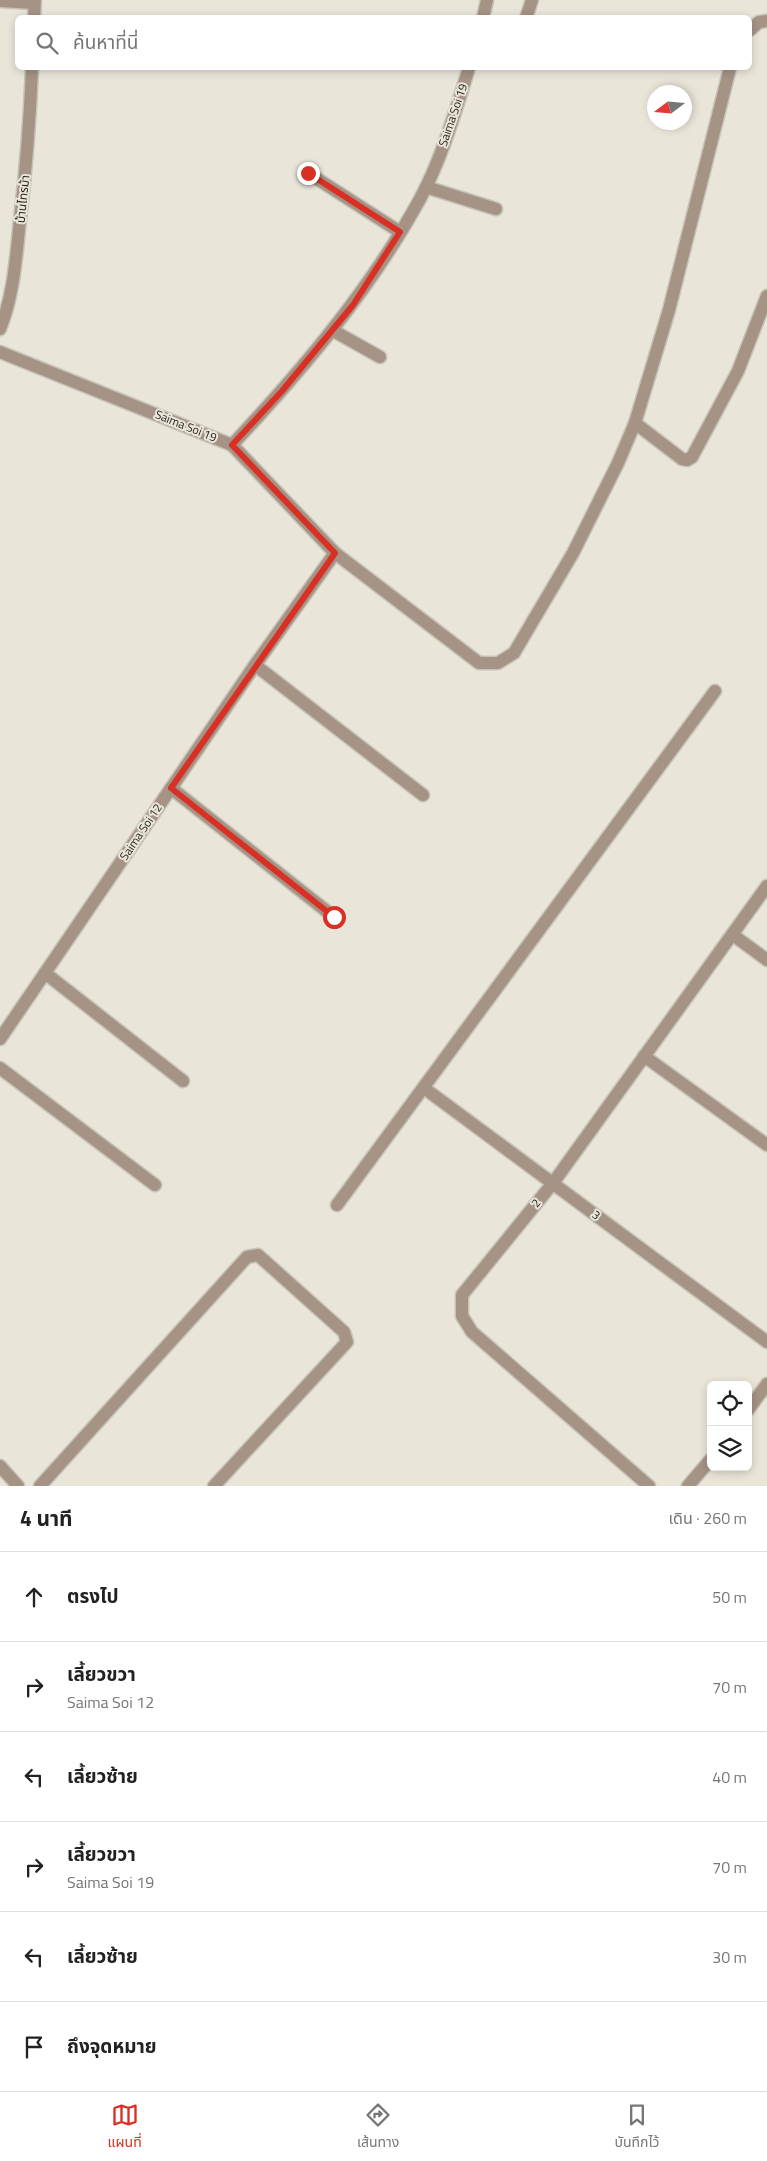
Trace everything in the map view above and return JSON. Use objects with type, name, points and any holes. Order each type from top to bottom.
[{"type":"street","points":[[484,15],[487,0]]},
{"type":"street","points":[[527,15],[532,0]]},
{"type":"street","points":[[0,1],[35,2],[34,15]]},
{"type":"street","points":[[752,28],[759,22],[767,21]]},
{"type":"street","name":"บ้านไทรม้า","points":[[0,329],[8,310],[15,271],[29,139],[32,70]]},
{"type":"street","name":"Saima Soi 19","points":[[0,352],[232,445],[282,391],[353,305],[400,232],[426,186],[450,128],[468,70]]},
{"type":"street","points":[[232,445],[335,553],[479,663],[498,663],[514,653],[573,554],[618,463],[635,423],[669,310],[729,70]]},
{"type":"street","points":[[308,173],[400,232]]},
{"type":"street","points":[[426,186],[496,209]]},
{"type":"street","points":[[635,423],[682,459],[688,460],[692,457],[738,371],[767,296]]},
{"type":"street","points":[[332,330],[380,358]]},
{"type":"street","name":"Saima Soi 12","points":[[0,1039],[255,665],[335,553]]},
{"type":"street","points":[[255,665],[423,795]]},
{"type":"street","points":[[337,1205],[715,692]]},
{"type":"street","points":[[171,788],[334,917]]},
{"type":"street","name":"2","points":[[649,1486],[472,1332],[462,1316],[462,1295],[552,1183],[767,886]]},
{"type":"street","points":[[733,935],[767,960]]},
{"type":"street","points":[[45,973],[183,1081]]},
{"type":"street","points":[[644,1056],[767,1145]]},
{"type":"street","points":[[0,1068],[155,1185]]},
{"type":"street","name":"3","points":[[424,1088],[767,1342]]},
{"type":"street","points":[[40,1486],[247,1257],[258,1255],[344,1332],[347,1342],[214,1486]]},
{"type":"street","points":[[752,1405],[767,1384]]},
{"type":"street","points":[[688,1486],[707,1464]]},
{"type":"street","points":[[0,1466],[18,1486]]},
{"type":"route","points":[[308,173],[400,232],[353,305],[282,391],[232,445],[335,553],[255,665],[171,788],[334,917]]}]
